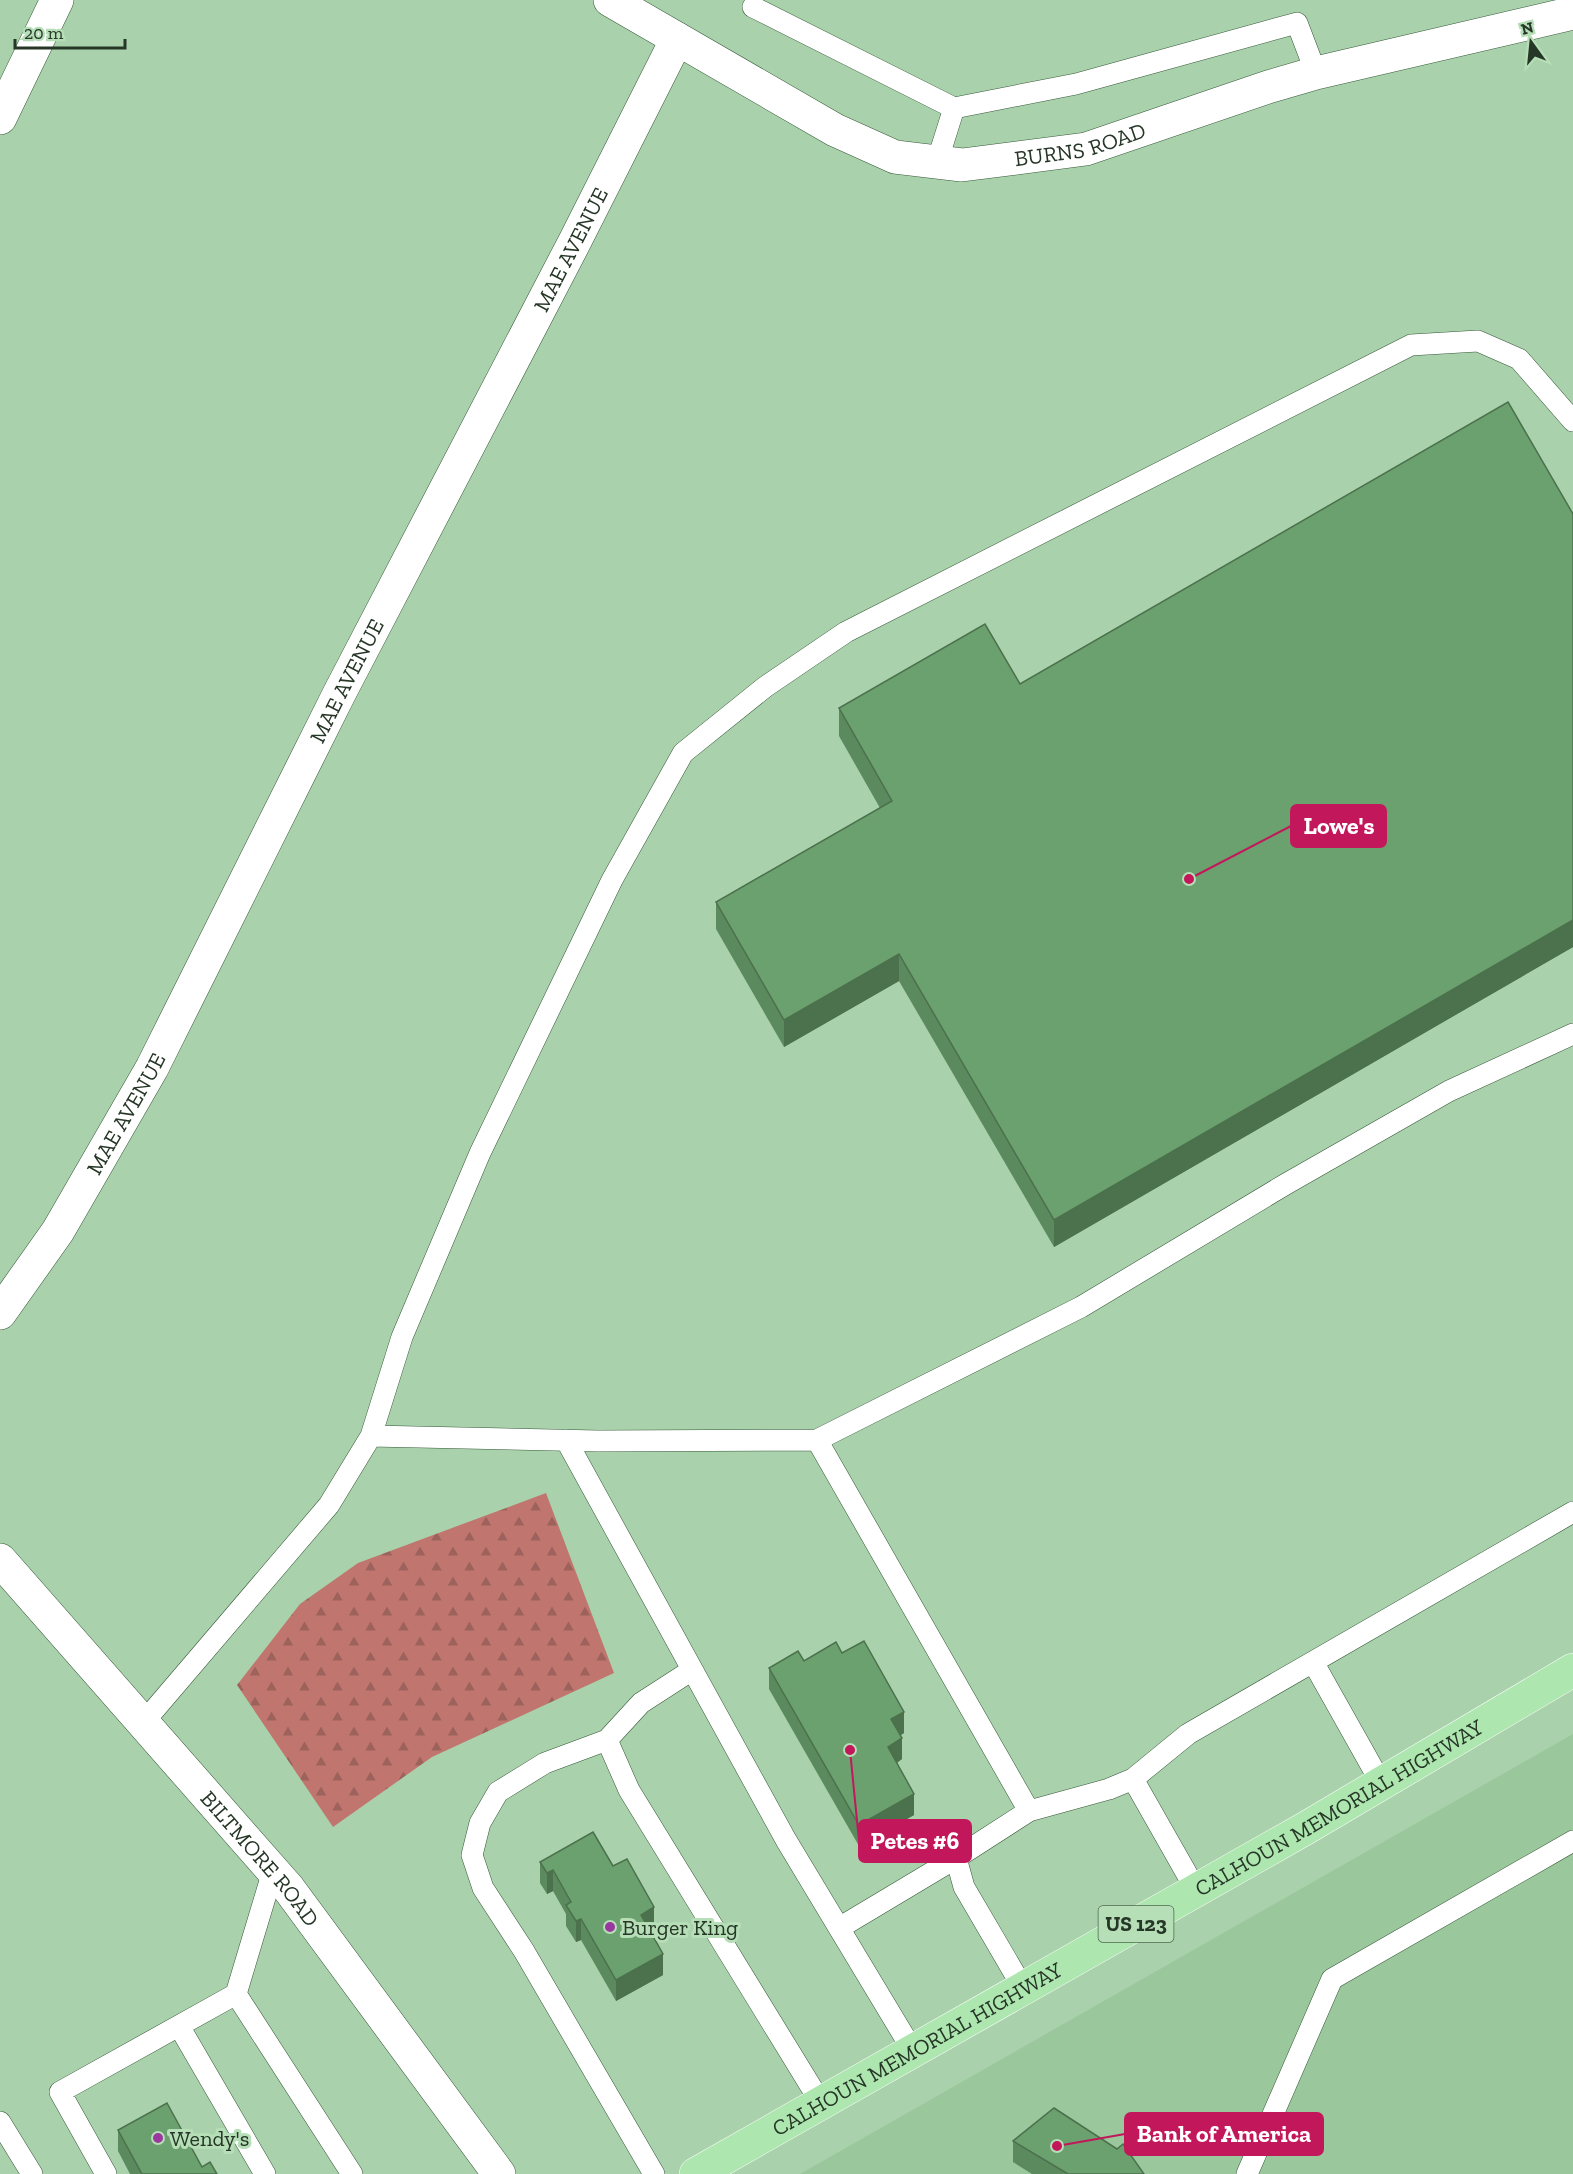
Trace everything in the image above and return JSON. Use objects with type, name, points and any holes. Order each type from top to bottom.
[{"type":"highway","name":"CALHOUN MEMORIAL HIGHWAY","points":[[696,2174],[1196,1890],[1573,1670]]},
{"type":"street","points":[[0,118],[57,0]]},
{"type":"street","name":"BURNS ROAD","points":[[610,0],[835,130],[895,157],[962,165],[1086,149],[1316,73],[1573,12]]},
{"type":"street","name":"MAE AVENUE","points":[[0,1313],[58,1231],[152,1068],[339,694],[570,252],[677,39]]},
{"type":"street","name":"BILTMORE ROAD","points":[[0,1560],[273,1871],[499,2174]]},
{"type":"lane","points":[[753,8],[954,108],[1076,84],[1297,23],[1316,73]]},
{"type":"lane","points":[[937,162],[954,108]]},
{"type":"lane","points":[[143,1723],[329,1505],[371,1436],[402,1337],[480,1153],[612,880],[683,753],[765,687],[846,632],[1411,345],[1478,341],[1520,359],[1573,421]]},
{"type":"lane","points":[[371,1436],[566,1440],[817,1440],[1081,1307],[1286,1184],[1449,1091],[1573,1034]]},
{"type":"lane","points":[[566,1440],[786,1840],[913,2051]]},
{"type":"lane","points":[[817,1440],[1029,1811]]},
{"type":"lane","points":[[839,1928],[957,1858],[1029,1811],[1109,1789],[1133,1779],[1188,1734],[1573,1512]]},
{"type":"lane","points":[[1313,1662],[1381,1783]]},
{"type":"lane","points":[[654,2174],[524,1951],[483,1888],[472,1855],[480,1823],[498,1792],[545,1763],[607,1740],[640,1703],[692,1670]]},
{"type":"lane","points":[[607,1740],[629,1790],[821,2103]]},
{"type":"lane","points":[[1133,1779],[1196,1890]]},
{"type":"lane","points":[[1247,2174],[1332,1979],[1573,1841]]},
{"type":"lane","points":[[957,1858],[964,1887],[1023,1988]]},
{"type":"lane","points":[[106,2174],[60,2092],[236,1994],[273,1871]]},
{"type":"lane","points":[[236,1994],[352,2174]]},
{"type":"lane","points":[[179,2026],[265,2174]]},
{"type":"lane","points":[[0,2122],[32,2174]]},
{"type":"shaded area","points":[[1573,1734],[1573,2174],[800,2174]]},
{"type":"green space","points":[[546,1493],[614,1673],[432,1757],[333,1827],[237,1685],[300,1604],[358,1563]]},
{"type":"building","points":[[1508,402],[1573,514],[1573,920],[1054,1220],[899,954],[784,1020],[716,902],[892,801],[839,708],[985,624],[1020,684]]},
{"type":"building","points":[[864,1641],[904,1712],[891,1719],[902,1738],[888,1747],[914,1794],[859,1825],[769,1668],[798,1651],[804,1661],[836,1642],[842,1653]]},
{"type":"building","name":"Burger King","points":[[593,1832],[613,1866],[627,1859],[654,1907],[641,1915],[663,1954],[616,1980],[581,1919],[576,1921],[566,1905],[571,1902],[553,1870],[547,1873],[540,1862]]},
{"type":"building","points":[[167,2103],[202,2167],[210,2162],[217,2174],[142,2174],[118,2130]]},
{"type":"building","points":[[1054,2108],[1117,2149],[1123,2144],[1144,2174],[1068,2174],[1013,2141]]},
{"type":"place","name":"Lowe's","points":[[1189,879]]},
{"type":"place","name":"Petes #6","points":[[850,1750]]},
{"type":"place","name":"Burger King","points":[[610,1927]]},
{"type":"place","name":"Wendy's","points":[[158,2138]]},
{"type":"place","name":"Bank of America","points":[[1057,2146]]}]
